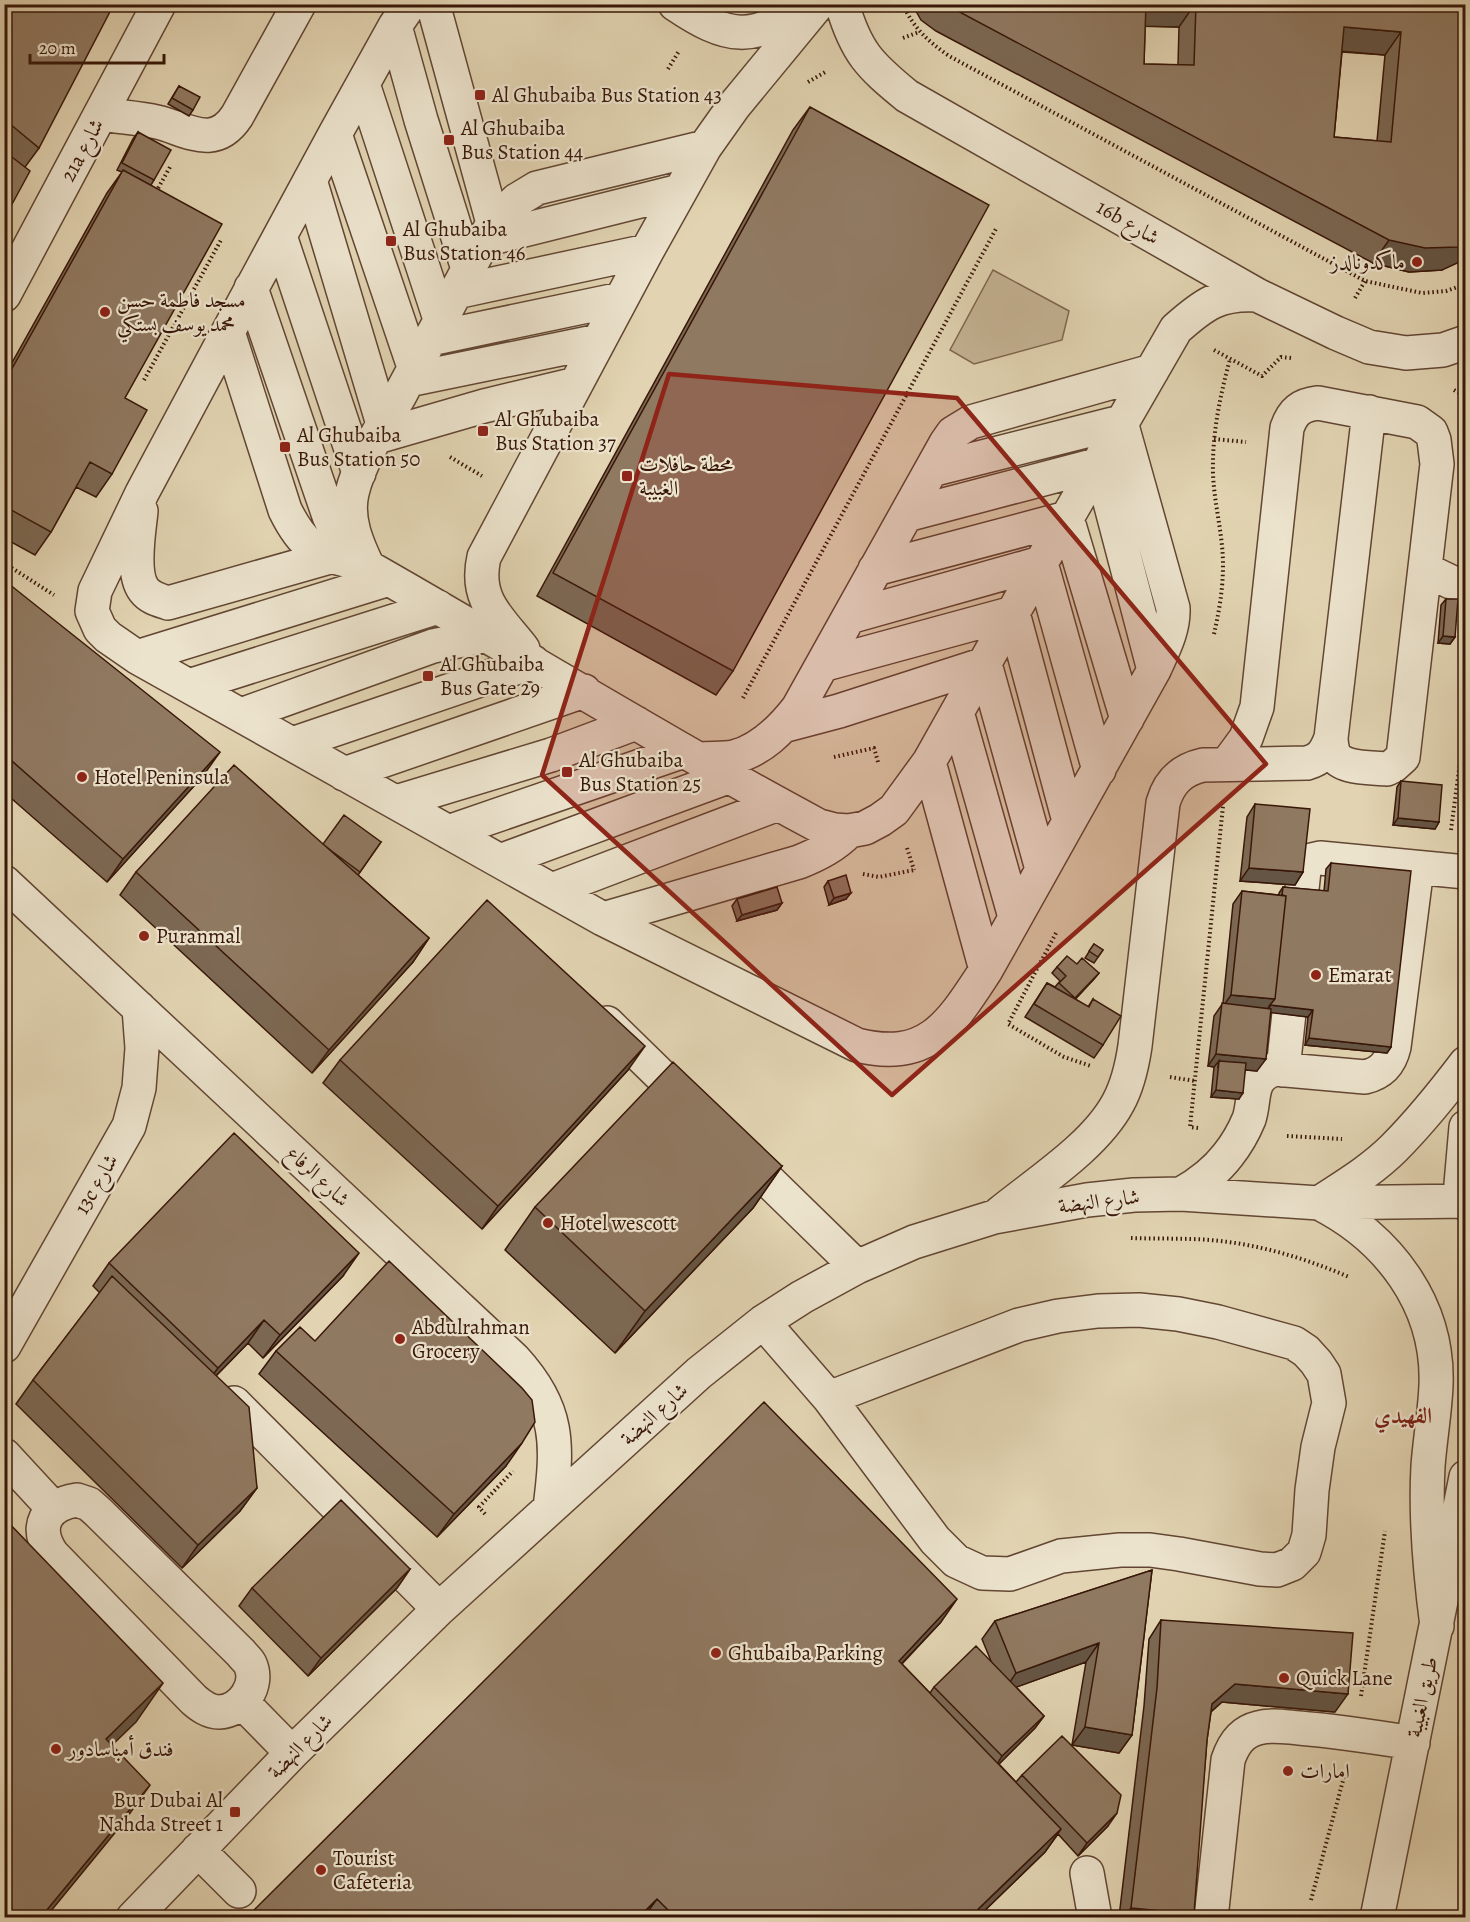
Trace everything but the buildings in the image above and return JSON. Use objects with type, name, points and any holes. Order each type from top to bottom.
[{"type":"street","name":"21a شارع","points":[[4,295],[159,4]]},
{"type":"street","points":[[101,114],[157,122],[201,136],[222,131],[231,125],[237,116],[299,4]]},
{"type":"street","points":[[433,4],[489,231]]},
{"type":"street","points":[[675,4],[716,29],[736,33],[757,31],[777,24],[805,4]]},
{"type":"street","points":[[533,662],[485,598],[481,584],[484,557],[598,341],[705,147],[734,106],[818,4]]},
{"type":"street","name":"16b شارع","points":[[842,4],[850,30],[862,54],[907,96],[1257,295],[1369,347],[1406,353],[1443,350],[1466,342]]},
{"type":"street","points":[[403,15],[449,305]]},
{"type":"street","points":[[403,15],[251,288],[142,493],[95,591],[92,611],[95,621],[108,637],[137,657],[603,919],[857,1045],[876,1050],[895,1050],[913,1046],[930,1039],[945,1027],[986,970],[1154,670],[1171,630],[1173,608],[1121,422]]},
{"type":"street","points":[[363,84],[449,305]]},
{"type":"street","points":[[335,134],[411,374]]},
{"type":"street","points":[[360,566],[350,509],[352,493],[359,474],[380,430],[489,231],[517,200],[537,188],[705,147]]},
{"type":"street","points":[[310,180],[380,430]]},
{"type":"street","points":[[489,231],[680,191]]},
{"type":"street","points":[[280,236],[359,474]]},
{"type":"street","points":[[449,305],[647,251]]},
{"type":"street","points":[[251,288],[335,532],[360,566]]},
{"type":"street","points":[[228,332],[285,510],[297,532],[306,542],[360,566],[438,607],[636,723],[819,826],[849,831],[865,828],[894,810],[929,762],[1176,329],[1200,307],[1218,298],[1237,294],[1257,295]]},
{"type":"street","points":[[449,305],[621,299]]},
{"type":"street","points":[[411,374],[598,341]]},
{"type":"street","points":[[448,831],[692,755],[733,757],[765,742],[786,725],[798,708],[953,434],[971,422],[1152,371]]},
{"type":"street","points":[[380,430],[576,384]]},
{"type":"street","points":[[1227,764],[1246,738],[1257,707],[1284,446],[1291,417],[1307,404],[1318,403],[1369,412],[1417,422],[1431,432],[1434,440],[1437,464],[1403,757],[1387,769],[1347,764],[1336,758],[1331,738],[1369,412]]},
{"type":"street","points":[[931,470],[1121,422]]},
{"type":"street","points":[[906,514],[1100,464]]},
{"type":"street","points":[[1100,464],[1154,670]]},
{"type":"street","points":[[142,493],[138,578],[144,591],[155,599],[168,603],[182,600],[288,568],[360,566]]},
{"type":"street","points":[[876,569],[1067,518]]},
{"type":"street","points":[[1067,518],[1127,719]]},
{"type":"street","points":[[849,617],[1041,563]]},
{"type":"street","points":[[1041,563],[1099,770]]},
{"type":"street","points":[[137,657],[360,566]]},
{"type":"street","points":[[1426,570],[1451,582],[1466,584]]},
{"type":"street","points":[[189,686],[438,607]]},
{"type":"street","points":[[822,665],[1013,613]]},
{"type":"street","points":[[1013,613],[1069,821]]},
{"type":"street","points":[[241,715],[433,646],[487,635]]},
{"type":"street","points":[[292,744],[533,662]]},
{"type":"street","points":[[786,725],[839,711],[985,664]]},
{"type":"street","points":[[985,664],[1042,869]]},
{"type":"street","points":[[344,774],[584,691]]},
{"type":"street","points":[[957,712],[1015,917]]},
{"type":"street","points":[[396,802],[551,755],[636,723]]},
{"type":"street","points":[[994,1217],[1096,1134],[1118,1103],[1131,1071],[1166,792],[1181,773],[1203,765],[1314,761],[1325,752],[1331,738]]},
{"type":"street","points":[[929,762],[986,970]]},
{"type":"street","points":[[500,861],[730,776]]},
{"type":"street","points":[[552,890],[778,804]]},
{"type":"street","points":[[603,919],[799,862],[835,845],[849,831]]},
{"type":"street","points":[[1283,1070],[1305,866],[1311,859],[1320,858],[1360,874],[1417,868],[1466,872]]},
{"type":"street","points":[[1181,1194],[1200,1184],[1229,1154],[1249,1118],[1253,1091],[1261,1077],[1267,1072],[1283,1070],[1365,1077],[1375,1075],[1385,1068],[1391,1058],[1417,868]]},
{"type":"street","name":"شارع الرفاع","points":[[4,882],[514,1359],[531,1378],[544,1399],[552,1422],[556,1450],[550,1508]]},
{"type":"street","points":[[589,1005],[857,1268]]},
{"type":"street","name":"13c شارع","points":[[4,1346],[129,1126],[139,1088],[142,1048],[139,1008]]},
{"type":"street","points":[[1334,1075],[1339,1040]]},
{"type":"street","points":[[1319,1203],[1356,1179],[1393,1149],[1466,1063]]},
{"type":"street","points":[[1465,1202],[1461,1184],[1466,1127]]},
{"type":"street","name":"شارع النهضة","points":[[133,1917],[292,1753],[439,1609],[699,1373],[763,1322],[802,1297],[914,1242],[994,1217],[1087,1200],[1134,1195],[1181,1194],[1319,1203],[1465,1202]]},
{"type":"street","points":[[1319,1203],[1341,1214],[1365,1231],[1386,1251],[1418,1298],[1428,1326],[1437,1382],[1428,1465],[1427,1519],[1430,1573],[1437,1626]]},
{"type":"street","points":[[763,1322],[829,1398],[935,1540],[956,1562],[982,1573],[1010,1575],[1061,1556],[1120,1550],[1149,1550],[1179,1554],[1260,1569],[1277,1570],[1293,1564],[1304,1552],[1309,1535],[1313,1479],[1329,1403],[1324,1374],[1311,1357],[1294,1343],[1178,1314],[1139,1310],[1098,1311],[1058,1316],[1019,1325],[829,1398]]},
{"type":"street","points":[[234,1403],[439,1609]]},
{"type":"street","points":[[4,1455],[53,1508]]},
{"type":"street","name":"طريق الغبيبة","points":[[1377,1917],[1466,1477]]},
{"type":"street","points":[[77,1500],[89,1504],[241,1653],[250,1664],[252,1677],[250,1690],[242,1702],[231,1709],[218,1712],[204,1708],[185,1692],[52,1554],[45,1544],[42,1531],[53,1508],[64,1502],[77,1500]]},
{"type":"street","points":[[242,1702],[292,1753]]},
{"type":"street","points":[[1211,1917],[1228,1760],[1232,1749],[1246,1732],[1268,1726],[1356,1734],[1413,1743]]},
{"type":"street","points":[[198,1850],[239,1891]]},
{"type":"street","points":[[1087,1873],[1095,1917]]},
{"type":"path","points":[[903,4],[908,17],[919,32],[949,56],[1365,281],[1422,293],[1446,291],[1466,284]]},
{"type":"path","points":[[743,698],[997,227]]},
{"type":"path","points":[[144,380],[221,240]]},
{"type":"path","points":[[4,563],[95,621]]},
{"type":"path","points":[[1122,1238],[1211,1240],[1260,1248],[1295,1256],[1354,1279]]},
{"type":"path","points":[[513,1542],[479,1507],[515,1470]]},
{"type":"path","points":[[1311,1900],[1356,1734],[1386,1523]]},
{"type":"highlighted area","points":[[669,374],[957,398],[1266,764],[892,1095],[542,775]]},
{"type":"shaded area","points":[[993,270],[1069,311],[1062,340],[974,364],[950,350]]},
{"type":"place","name":"Al Ghubaiba Bus Station 43","points":[[480,95]]},
{"type":"place","name":"Al Ghubaiba Bus Station 44","points":[[449,140]]},
{"type":"place","name":"Al Ghubaiba Bus Station 46","points":[[391,241]]},
{"type":"place","name":"ماكدونالدز","points":[[1417,262]]},
{"type":"place","name":"مسجد فاطمة حسن محمد يوسف بستكي","points":[[105,312]]},
{"type":"place","name":"Al Ghubaiba Bus Station 37","points":[[483,431]]},
{"type":"place","name":"Al Ghubaiba Bus Station 50","points":[[285,447]]},
{"type":"place","name":"محطة حافلات الغبيبة","points":[[627,476]]},
{"type":"place","name":"Al Ghubaiba Bus Gate 29","points":[[428,676]]},
{"type":"place","name":"Al Ghubaiba Bus Station 25","points":[[567,772]]},
{"type":"place","name":"Hotel Peninsula","points":[[82,777]]},
{"type":"place","name":"Puranmal","points":[[144,936]]},
{"type":"place","name":"Emarat","points":[[1316,975]]},
{"type":"place","name":"Hotel wescott","points":[[548,1223]]},
{"type":"place","name":"Abdulrahman Grocery","points":[[400,1339]]},
{"type":"place","name":"Ghubaiba Parking","points":[[716,1653]]},
{"type":"place","name":"Quick Lane","points":[[1284,1678]]},
{"type":"place","name":"فندق أمباسادور","points":[[56,1749]]},
{"type":"place","name":"امارات","points":[[1288,1771]]},
{"type":"place","name":"Bur Dubai Al Nahda Street 1","points":[[235,1812]]},
{"type":"place","name":"Tourist Cafeteria","points":[[321,1870]]},
{"type":"district","name":"الفهيدي","points":[[1403,1416]]}]
